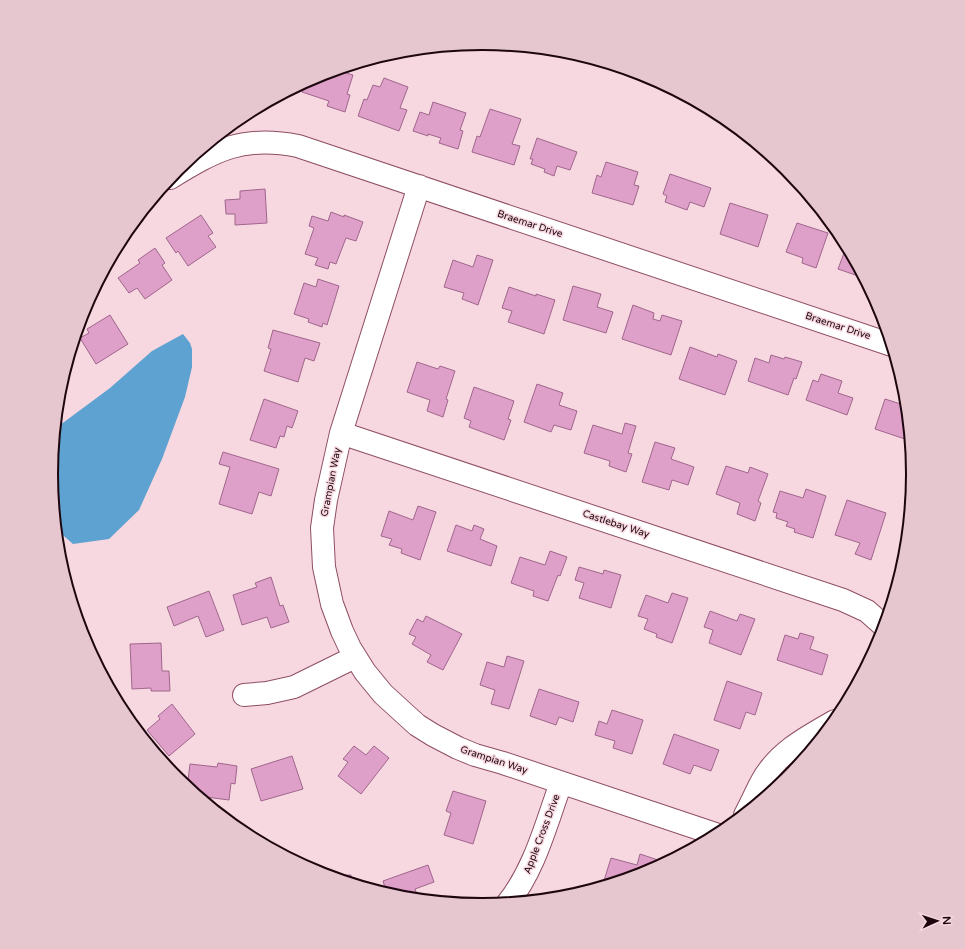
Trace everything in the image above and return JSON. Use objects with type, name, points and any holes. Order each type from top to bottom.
[{"type":"street","name":"Braemar Drive","points":[[192,164],[223,149],[246,144],[270,142],[288,144],[419,186],[885,342]]},
{"type":"street","name":"Grampian Way","points":[[419,186],[340,432],[326,500],[323,521],[324,567],[335,613],[342,631],[355,657],[365,672],[389,701],[417,725],[433,735],[475,755],[710,832]]},
{"type":"street","name":"Castlebay Way","points":[[340,432],[843,600],[866,611],[880,623]]},
{"type":"street","points":[[244,695],[267,693],[294,686],[355,657]]},
{"type":"street","points":[[751,803],[762,781],[775,763],[796,743],[822,728]]},
{"type":"street","name":"Apple Cross Drive","points":[[511,898],[529,869],[561,783]]},
{"type":"water","points":[[183,334],[190,343],[192,349],[192,367],[185,397],[162,459],[139,510],[109,539],[73,544],[63,535],[59,502],[58,474],[61,424],[110,388],[152,351]]},
{"type":"building","points":[[346,73],[353,75],[347,94],[350,95],[345,112],[327,106],[329,101],[302,92],[320,82]]},
{"type":"building","points":[[384,78],[408,87],[400,108],[407,110],[399,131],[358,116],[364,99],[367,100],[373,85],[380,87]]},
{"type":"building","points":[[433,102],[466,113],[460,130],[463,131],[458,149],[439,143],[441,138],[428,134],[428,136],[413,131],[420,112],[429,115]]},
{"type":"building","points":[[490,109],[521,119],[512,144],[520,146],[514,165],[472,152],[477,136],[480,137]]},
{"type":"building","points":[[537,138],[577,152],[570,170],[557,166],[554,176],[544,172],[545,169],[531,164],[533,159],[530,159]]},
{"type":"building","points":[[606,162],[638,172],[634,185],[639,186],[633,205],[592,193],[597,175],[601,177]]},
{"type":"building","points":[[670,174],[711,188],[704,207],[690,202],[687,210],[665,202],[667,196],[663,194]]},
{"type":"building","points":[[265,189],[267,223],[235,225],[235,214],[226,214],[225,200],[240,199],[240,191]]},
{"type":"building","points":[[730,203],[768,215],[758,247],[720,234]]},
{"type":"building","points":[[331,212],[363,222],[356,241],[346,238],[336,264],[330,262],[328,269],[315,265],[318,258],[305,254],[314,228],[309,226],[312,216],[328,221]]},
{"type":"building","points":[[201,215],[213,233],[208,236],[216,247],[188,266],[178,251],[176,253],[166,238]]},
{"type":"building","points":[[797,223],[828,233],[816,268],[802,263],[803,258],[786,252]]},
{"type":"building","points":[[155,248],[165,263],[162,265],[172,280],[145,299],[137,288],[129,293],[118,278],[140,263],[138,260]]},
{"type":"building","points":[[844,253],[857,276],[838,269]]},
{"type":"building","points":[[477,255],[493,260],[478,305],[462,299],[464,293],[444,287],[453,260],[473,267]]},
{"type":"building","points":[[318,279],[339,286],[327,325],[323,323],[322,327],[308,322],[309,319],[294,314],[304,283],[316,287]]},
{"type":"building","points":[[573,286],[601,294],[597,307],[613,312],[606,333],[563,320]]},
{"type":"building","points":[[509,287],[536,296],[536,294],[555,300],[544,334],[508,322],[512,311],[502,308]]},
{"type":"building","points":[[633,305],[654,313],[653,319],[660,321],[662,315],[682,321],[671,355],[622,339]]},
{"type":"building","points":[[110,315],[128,344],[96,364],[81,339],[89,333],[87,329]]},
{"type":"building","points":[[273,330],[320,343],[314,361],[305,358],[298,382],[264,371],[271,349],[268,348]]},
{"type":"building","points":[[690,347],[717,357],[718,354],[737,361],[725,395],[679,379]]},
{"type":"building","points":[[771,355],[802,362],[788,395],[748,381],[755,358],[769,363]]},
{"type":"building","points":[[417,362],[438,369],[440,366],[455,371],[446,399],[448,400],[443,417],[427,411],[430,400],[407,392]]},
{"type":"building","points":[[821,374],[842,381],[838,393],[853,398],[847,415],[806,400],[813,380],[818,382]]},
{"type":"building","points":[[537,384],[563,393],[559,405],[577,411],[571,430],[554,425],[551,432],[524,422]]},
{"type":"building","points":[[474,387],[514,401],[508,419],[511,420],[504,440],[469,427],[471,421],[464,418]]},
{"type":"building","points":[[264,399],[298,411],[292,428],[287,426],[284,437],[280,436],[276,448],[250,440]]},
{"type":"building","points":[[885,399],[901,404],[905,439],[875,429]]},
{"type":"building","points":[[625,423],[636,426],[628,453],[632,454],[626,472],[609,466],[610,461],[584,453],[593,425],[622,434]]},
{"type":"building","points":[[655,442],[675,448],[671,459],[694,467],[688,485],[672,480],[669,490],[642,482]]},
{"type":"building","points":[[223,452],[279,469],[271,496],[259,492],[252,514],[219,504],[230,467],[219,464]]},
{"type":"building","points":[[726,466],[748,473],[750,467],[768,474],[758,501],[761,503],[755,521],[737,514],[740,503],[716,494]]},
{"type":"building","points":[[806,489],[826,496],[813,538],[794,532],[795,529],[786,526],[788,522],[776,518],[777,513],[773,512],[780,491],[803,498]]},
{"type":"building","points":[[847,500],[886,513],[871,560],[855,554],[860,543],[835,535]]},
{"type":"building","points":[[418,506],[436,512],[420,560],[401,553],[402,549],[389,545],[392,539],[381,536],[389,511],[413,520]]},
{"type":"building","points":[[456,525],[472,531],[474,525],[484,529],[480,539],[497,546],[491,566],[447,551]]},
{"type":"building","points":[[550,551],[567,557],[548,601],[533,596],[534,591],[511,583],[520,557],[545,565]]},
{"type":"building","points":[[579,567],[603,574],[604,570],[621,575],[611,608],[579,598],[584,583],[575,580]]},
{"type":"building","points":[[271,577],[280,606],[283,605],[289,622],[271,628],[267,617],[242,625],[233,595],[257,587],[255,583]]},
{"type":"building","points":[[209,591],[224,630],[206,637],[198,616],[174,626],[167,607]]},
{"type":"building","points":[[672,593],[688,598],[672,643],[656,637],[657,634],[644,629],[648,619],[638,616],[646,595],[668,603]]},
{"type":"building","points":[[710,611],[737,621],[740,614],[755,619],[741,655],[709,643],[713,630],[704,627]]},
{"type":"building","points":[[426,616],[462,634],[443,670],[427,662],[431,655],[412,644],[416,637],[409,634],[417,619],[423,622]]},
{"type":"building","points":[[800,633],[814,637],[810,649],[828,655],[822,675],[777,660],[785,635],[798,639]]},
{"type":"building","points":[[161,643],[162,671],[169,671],[170,691],[151,691],[151,688],[132,689],[130,644]]},
{"type":"building","points":[[507,656],[524,661],[509,709],[491,704],[495,690],[480,685],[487,662],[504,667]]},
{"type":"building","points":[[727,681],[762,693],[755,715],[746,712],[740,729],[714,720]]},
{"type":"building","points":[[539,689],[579,702],[573,722],[559,717],[556,725],[530,716]]},
{"type":"building","points":[[172,704],[195,734],[169,756],[147,730],[160,719],[158,716]]},
{"type":"building","points":[[612,710],[643,720],[632,754],[613,748],[615,741],[595,735],[599,721],[607,724]]},
{"type":"building","points":[[674,734],[719,750],[711,771],[694,765],[690,774],[663,764]]},
{"type":"building","points":[[354,746],[366,755],[374,746],[389,758],[361,794],[338,776],[348,762],[343,759]]},
{"type":"building","points":[[292,756],[303,789],[261,801],[251,769]]},
{"type":"building","points":[[218,763],[237,766],[235,784],[231,783],[229,800],[207,797],[188,780],[190,764],[217,767]]},
{"type":"building","points":[[453,791],[486,801],[473,844],[444,835],[451,813],[446,811]]},
{"type":"building","points":[[640,854],[658,860],[645,867],[604,881],[611,858],[637,865]]},
{"type":"building","points":[[428,865],[434,882],[415,889],[417,893],[385,888],[383,881]]}]
